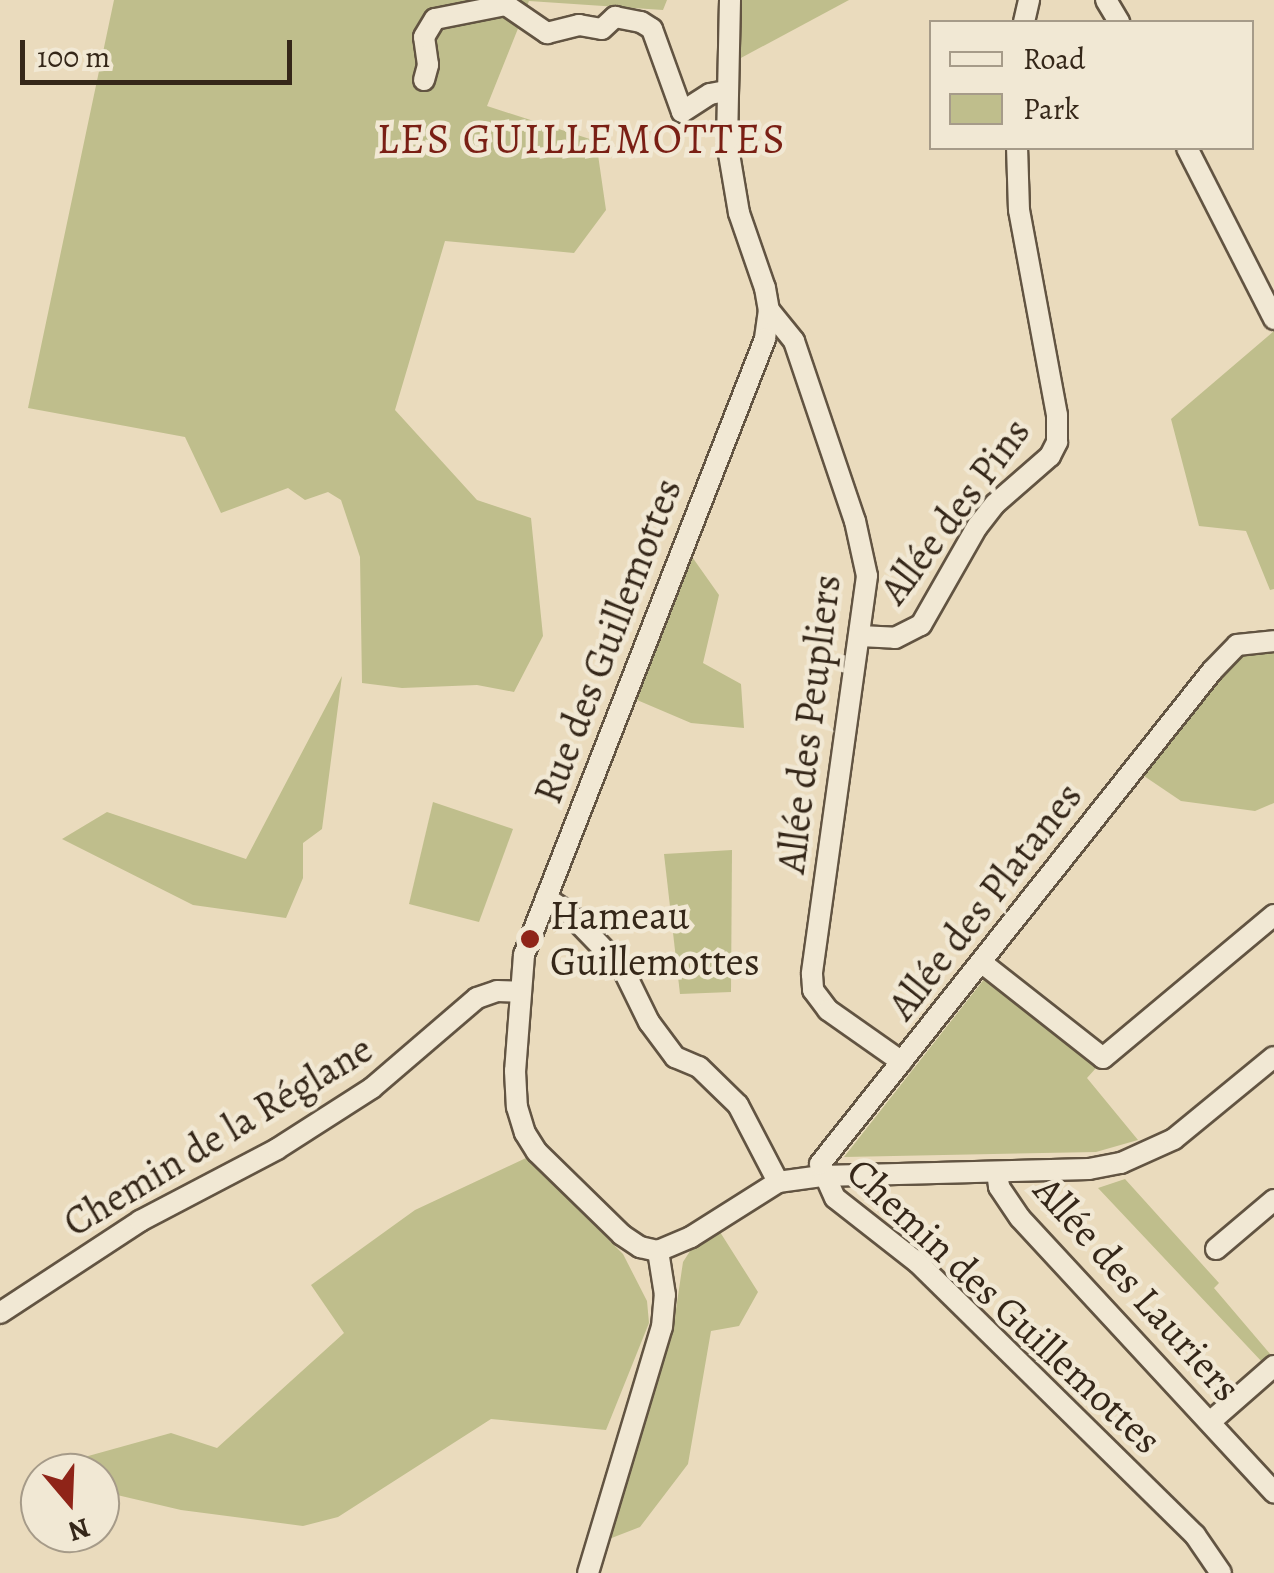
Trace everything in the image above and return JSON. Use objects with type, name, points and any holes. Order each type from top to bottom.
[{"type":"street","name":"Rue des Guillemottes","points":[[658,1251],[640,1247],[622,1235],[537,1152],[525,1133],[517,1108],[520,992],[524,956],[758,358],[769,310],[730,173],[726,91],[730,0]]},
{"type":"street","points":[[424,80],[428,65],[424,37],[435,20],[506,5],[546,33],[579,24],[602,29],[615,18],[641,22],[652,29],[682,112],[710,94],[726,91]]},
{"type":"street","name":"Allée des Pins","points":[[860,636],[895,638],[922,625],[977,527],[995,504],[1050,456],[1058,442],[1058,415],[1019,210],[1017,150]]},
{"type":"street","points":[[1189,150],[1272,315]]},
{"type":"street","name":"Allée des Peupliers","points":[[769,310],[794,341],[855,521],[867,576],[812,974],[813,990],[828,1010],[902,1062]]},
{"type":"street","name":"Allée des Platanes","points":[[822,1176],[820,1164],[1212,671],[1238,644],[1274,641]]},
{"type":"street","points":[[546,898],[569,913],[623,969],[649,1022],[674,1056],[698,1066],[738,1105],[778,1182]]},
{"type":"street","points":[[981,962],[1103,1058],[1274,915]]},
{"type":"street","name":"Chemin de la Réglane","points":[[0,1313],[140,1222],[263,1157],[372,1088],[477,998],[520,992]]},
{"type":"street","points":[[822,1176],[1089,1169],[1146,1154],[1174,1138],[1274,1058]]},
{"type":"street","name":"Allée des Lauriers","points":[[997,1172],[999,1187],[1020,1218],[1274,1492]]},
{"type":"street","name":"Chemin des Guillemottes","points":[[658,1251],[691,1237],[778,1182],[822,1176],[834,1198],[918,1263],[1194,1536],[1221,1573]]},
{"type":"street","points":[[1216,1250],[1274,1200]]},
{"type":"street","points":[[588,1573],[662,1327],[665,1295],[658,1251]]},
{"type":"street","points":[[1210,1422],[1274,1366]]},
{"type":"green space","points":[[114,0],[667,0],[663,10],[529,1],[487,106],[596,141],[606,210],[574,253],[445,241],[395,410],[477,500],[531,518],[543,636],[514,692],[477,685],[402,688],[362,683],[360,557],[341,500],[328,492],[305,500],[288,488],[221,513],[185,437],[28,408]]},
{"type":"green space","points":[[740,0],[849,0],[739,59]]},
{"type":"green space","points":[[1274,331],[1274,589],[1270,590],[1246,531],[1199,526],[1171,419]]},
{"type":"green space","points":[[690,554],[719,595],[703,663],[741,684],[744,728],[691,723],[637,700]]},
{"type":"green space","points":[[1274,649],[1274,803],[1255,811],[1181,801],[1144,776],[1244,650]]},
{"type":"green space","points":[[342,676],[322,829],[303,843],[303,878],[286,918],[193,905],[62,839],[107,812],[246,859]]},
{"type":"green space","points":[[433,802],[513,829],[479,922],[409,904]]},
{"type":"green space","points":[[732,850],[731,992],[680,994],[664,854]]},
{"type":"green space","points":[[985,978],[1096,1068],[1087,1078],[1138,1140],[1096,1152],[844,1157]]},
{"type":"green space","points":[[526,1158],[623,1254],[647,1301],[649,1323],[606,1430],[491,1419],[338,1517],[303,1526],[181,1510],[120,1496],[120,1453],[99,1453],[171,1433],[217,1448],[344,1333],[311,1285],[415,1210]]},
{"type":"green space","points":[[1125,1179],[1219,1283],[1214,1288],[1271,1355],[1263,1363],[1098,1188]]},
{"type":"green space","points":[[720,1232],[758,1292],[739,1326],[711,1331],[688,1464],[640,1527],[609,1539],[675,1316],[683,1262],[692,1248]]},
{"type":"place","name":"Hameau Guillemottes","points":[[530,939]]},
{"type":"district","name":"LES GUILLEMOTTES","points":[[582,139]]}]
